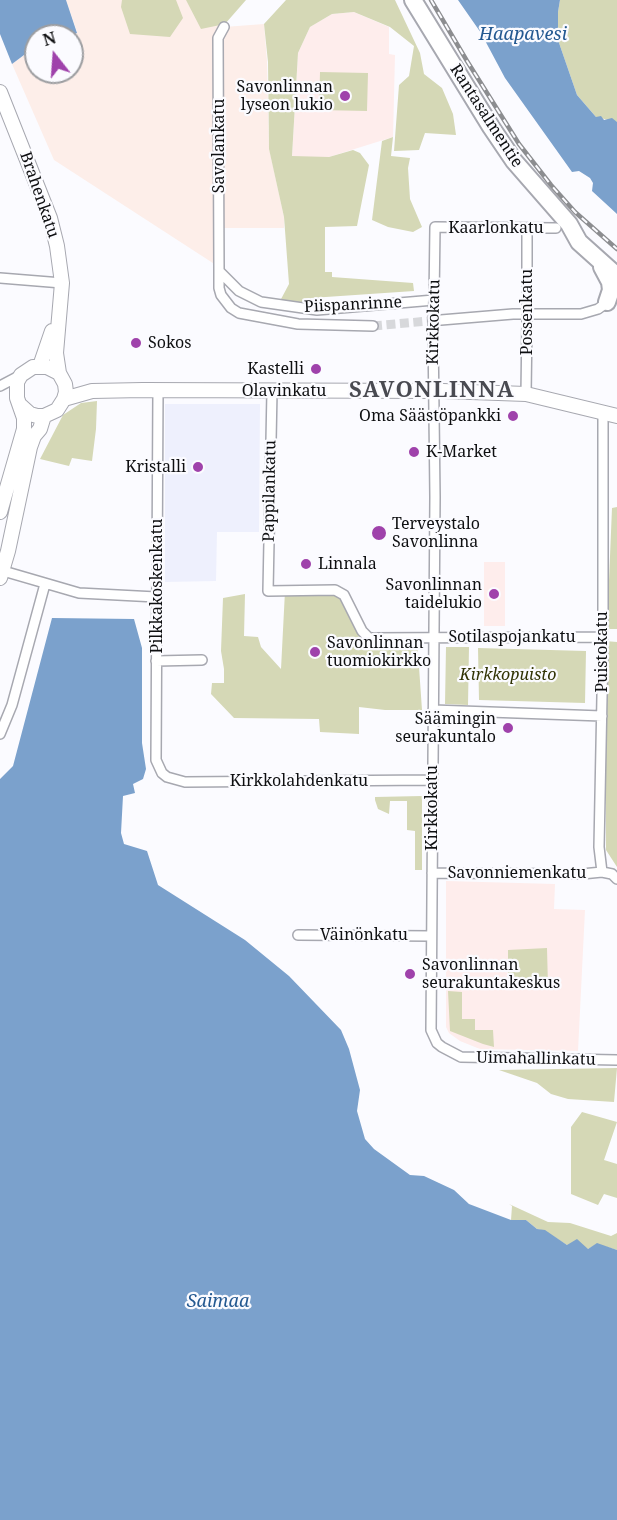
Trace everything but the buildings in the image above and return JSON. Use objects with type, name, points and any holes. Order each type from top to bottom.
[{"type":"highway","name":"Rantasalmentie","points":[[413,0],[491,127],[514,160],[563,224],[579,242],[617,276]]},
{"type":"highway","name":"Rantasalmentie","points":[[563,224],[577,226],[617,264]]},
{"type":"highway","points":[[595,257],[610,282],[610,303]]},
{"type":"main road","name":"Brahenkatu","points":[[0,92],[50,218],[60,264],[56,353],[62,378]]},
{"type":"main road","name":"Brahenkatu","points":[[0,118],[46,228],[59,283],[53,325],[40,366]]},
{"type":"main road","points":[[0,512],[24,429],[24,418],[18,402],[17,382],[27,370],[40,366],[46,366],[62,378],[64,399],[57,410],[44,416],[30,414],[18,402]]},
{"type":"main road","name":"Olavinkatu","points":[[62,378],[92,391]]},
{"type":"main road","name":"Olavinkatu","points":[[64,399],[92,391],[434,391],[526,394],[610,415]]},
{"type":"main road","points":[[1,573],[30,447],[44,416]]},
{"type":"street","name":"Savolankatu","points":[[224,27],[218,38],[219,288],[225,303]]},
{"type":"street","name":"Kaarlonkatu","points":[[435,227],[527,229],[563,224]]},
{"type":"street","name":"Kirkkokatu","points":[[431,1030],[435,227]]},
{"type":"street","name":"Possenkatu","points":[[526,394],[527,229]]},
{"type":"street","name":"Piispanrinne","points":[[219,269],[239,291],[261,302],[317,310],[434,300]]},
{"type":"street","points":[[0,278],[59,283]]},
{"type":"street","points":[[239,291],[233,293],[225,303],[239,313],[298,324],[373,326]]},
{"type":"street","points":[[441,320],[513,314],[581,314],[610,303]]},
{"type":"street","points":[[0,386],[21,375]]},
{"type":"street","name":"Pilkkakoskenkatu","points":[[158,390],[156,760],[158,767],[167,777]]},
{"type":"street","points":[[0,391],[18,402]]},
{"type":"street","name":"Pappilankatu","points":[[267,591],[272,391]]},
{"type":"street","name":"Puistokatu","points":[[602,872],[599,847],[603,441],[610,415]]},
{"type":"street","points":[[1,573],[79,592],[156,597]]},
{"type":"street","points":[[0,734],[12,705],[45,584]]},
{"type":"street","name":"Sotilaspojankatu","points":[[267,591],[335,590],[344,595],[362,631],[369,638],[602,637]]},
{"type":"street","points":[[156,661],[202,660]]},
{"type":"street","points":[[433,710],[602,716]]},
{"type":"street","name":"Kirkkolahdenkatu","points":[[167,777],[185,782],[432,780]]},
{"type":"street","points":[[602,872],[612,874],[617,879]]},
{"type":"street","name":"Savonniemenkatu","points":[[432,873],[582,874],[602,872]]},
{"type":"street","name":"Väinönkatu","points":[[298,935],[431,936]]},
{"type":"street","name":"Uimahallinkatu","points":[[431,1030],[442,1047],[461,1057],[617,1060]]},
{"type":"shaded area","points":[[66,0],[200,0],[224,27],[264,24],[269,148],[284,217],[284,228],[219,228],[219,267],[54,160],[12,64],[24,55],[24,84],[84,84],[84,24],[74,24]]},
{"type":"shaded area","name":"Savonlinnan lyseon lukio","points":[[354,12],[389,27],[389,54],[395,55],[393,137],[329,157],[292,157],[298,53],[310,27],[332,14]]},
{"type":"shaded area","name":"Kristalli","points":[[165,404],[260,404],[259,532],[217,532],[216,581],[165,582]]},
{"type":"shaded area","name":"Savonlinnan taidelukio","points":[[484,562],[505,562],[505,626],[484,626]]},
{"type":"shaded area","points":[[446,881],[555,884],[554,909],[585,910],[578,1051],[480,1049],[460,1041],[449,1033],[446,1027]]},
{"type":"green space","points":[[122,0],[176,0],[183,18],[170,37],[130,34],[121,7]]},
{"type":"green space","points":[[186,0],[246,0],[225,24],[201,29]]},
{"type":"green space","points":[[286,0],[395,0],[420,53],[424,74],[442,88],[453,114],[456,135],[425,133],[419,150],[394,151],[399,85],[409,76],[414,46],[390,27],[354,12],[332,14],[310,27],[298,53],[292,156],[329,157],[353,150],[360,153],[369,165],[357,226],[325,227],[325,272],[332,272],[332,277],[413,283],[414,291],[311,298],[311,305],[280,301],[289,284],[284,217],[269,149],[268,62],[264,24]]},
{"type":"green space","points":[[560,0],[617,0],[617,122],[596,117],[577,95],[558,40]]},
{"type":"green space","points":[[320,72],[368,73],[367,111],[319,110]]},
{"type":"green space","points":[[393,137],[391,156],[410,158],[408,168],[410,199],[422,227],[413,232],[388,227],[372,220],[382,141]]},
{"type":"green space","points":[[97,401],[92,461],[72,458],[69,466],[40,459],[63,415],[81,403]]},
{"type":"green space","points":[[617,507],[617,629],[607,629],[612,508]]},
{"type":"green space","points":[[335,590],[369,638],[417,638],[422,710],[359,707],[359,734],[320,732],[319,719],[234,718],[211,694],[212,683],[224,683],[221,651],[223,598],[245,594],[244,636],[258,637],[261,647],[281,669],[285,591]]},
{"type":"green space","points":[[605,641],[617,642],[617,867],[606,850]]},
{"type":"green space","points":[[446,647],[469,647],[468,705],[445,704]]},
{"type":"green space","name":"Kirkkopuisto","points":[[478,648],[586,651],[585,703],[479,700]]},
{"type":"green space","points":[[422,796],[422,870],[415,870],[415,831],[407,830],[407,801],[390,801],[389,814],[378,809],[375,797]]},
{"type":"green space","points":[[547,948],[548,987],[511,987],[508,977],[508,950]]},
{"type":"green space","points":[[448,991],[462,992],[462,1019],[475,1019],[475,1030],[493,1030],[494,1047],[450,1031]]},
{"type":"green space","points":[[617,1068],[614,1102],[568,1099],[551,1094],[537,1083],[499,1070]]},
{"type":"green space","points":[[582,1112],[617,1122],[604,1160],[617,1164],[617,1198],[604,1194],[598,1205],[571,1194],[571,1127]]},
{"type":"green space","points":[[509,1204],[548,1222],[570,1223],[611,1236],[617,1233],[617,1250],[597,1244],[588,1249],[567,1245],[545,1231],[537,1229],[526,1220],[511,1220],[512,1206]]},
{"type":"water","points":[[0,0],[66,0],[74,24],[24,24],[24,55],[12,64],[0,34]]},
{"type":"water","name":"Haapavesi","points":[[458,0],[560,0],[558,40],[577,95],[596,117],[601,116],[604,120],[612,118],[617,122],[617,214],[592,191],[593,183],[590,178],[579,171],[572,172],[505,78],[481,33]]},
{"type":"water","name":"Saimaa","points":[[52,618],[134,619],[142,648],[142,743],[146,769],[143,779],[133,784],[135,793],[123,796],[121,833],[124,844],[147,851],[158,885],[245,940],[289,976],[341,1030],[349,1049],[360,1090],[357,1111],[365,1139],[374,1149],[410,1175],[424,1176],[454,1190],[469,1204],[511,1220],[526,1220],[537,1229],[545,1230],[567,1245],[577,1239],[588,1249],[597,1243],[617,1250],[617,1520],[0,1520],[0,779],[13,766]]},
{"type":"tunnel","points":[[373,326],[440,320]]},
{"type":"railway","points":[[431,0],[519,144],[575,212],[617,249]]},
{"type":"place","name":"Savonlinnan lyseon lukio","points":[[345,96]]},
{"type":"place","name":"Sokos","points":[[136,343]]},
{"type":"place","name":"Kastelli","points":[[316,369]]},
{"type":"place","name":"Oma Säästöpankki","points":[[513,416]]},
{"type":"place","name":"K-Market","points":[[414,452]]},
{"type":"place","name":"Kristalli","points":[[198,467]]},
{"type":"place","name":"Terveystalo Savonlinna","points":[[379,533]]},
{"type":"place","name":"Linnala","points":[[306,564]]},
{"type":"place","name":"Savonlinnan taidelukio","points":[[494,594]]},
{"type":"place","name":"Savonlinnan tuomiokirkko","points":[[315,652]]},
{"type":"place","name":"Säämingin seurakuntalo","points":[[508,728]]},
{"type":"place","name":"Savonlinnan seurakuntakeskus","points":[[410,974]]},
{"type":"district","name":"SAVONLINNA","points":[[432,391]]}]
